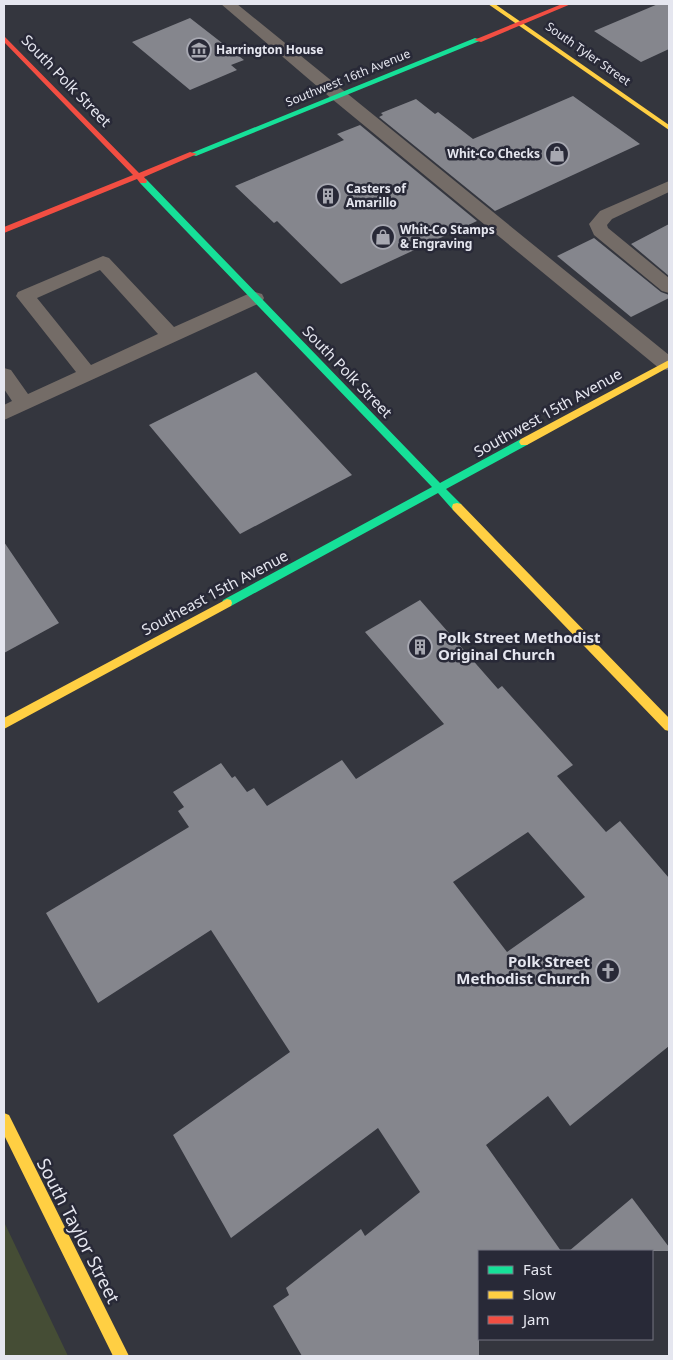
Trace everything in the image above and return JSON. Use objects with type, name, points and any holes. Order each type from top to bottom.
[{"type":"street","name":"South Tyler Street","points":[[491,4],[669,128]]},
{"type":"street","name":"Southwest 16th Avenue","points":[[4,230],[568,4]]},
{"type":"street","name":"South Polk Street","points":[[4,38],[669,726]]},
{"type":"street","name":"Southwest 15th Avenue","points":[[440,488],[668,364]]},
{"type":"street","name":"Southeast 15th Avenue","points":[[4,724],[440,488]]},
{"type":"street","name":"South Taylor Street","points":[[4,1120],[121,1356]]},
{"type":"lane","points":[[228,4],[338,96],[668,364]]},
{"type":"lane","points":[[669,186],[606,216],[598,224],[600,232],[669,287]]},
{"type":"lane","points":[[88,374],[25,296],[103,262],[171,336]]},
{"type":"lane","points":[[4,413],[255,298]]},
{"type":"lane","points":[[4,375],[24,403]]},
{"type":"green space","points":[[4,1222],[68,1356],[4,1356]]},
{"type":"building","points":[[658,4],[669,4],[669,49],[641,62],[594,31]]},
{"type":"building","points":[[190,18],[244,60],[231,65],[237,70],[190,90],[132,42]]},
{"type":"building","name":"Whit-Co Checks","points":[[573,96],[640,144],[495,211],[379,117],[383,115],[381,113],[416,99],[435,114],[438,112],[473,139]]},
{"type":"building","points":[[360,125],[477,221],[341,284],[277,221],[274,223],[235,186],[344,140],[337,134]]},
{"type":"building","points":[[669,224],[669,276],[631,244]]},
{"type":"building","points":[[594,238],[661,292],[669,295],[669,298],[631,317],[557,256]]},
{"type":"building","points":[[256,372],[352,475],[240,534],[149,425]]},
{"type":"building","points":[[4,542],[59,623],[4,653]]},
{"type":"building","points":[[420,600],[498,689],[502,686],[573,765],[557,776],[606,832],[620,821],[669,878],[669,1046],[570,1126],[548,1096],[486,1145],[560,1250],[478,1250],[479,1356],[302,1356],[273,1306],[289,1295],[286,1288],[361,1229],[365,1236],[420,1192],[378,1128],[231,1238],[173,1135],[290,1052],[211,930],[98,1003],[46,913],[189,827],[178,811],[184,807],[173,792],[221,763],[232,778],[235,776],[247,792],[254,788],[267,806],[342,760],[356,779],[444,724],[365,632]],"holes":[[[528,832],[585,897],[507,952],[453,882]]]},
{"type":"building","points":[[632,1198],[669,1247],[669,1251],[570,1250]]},
{"type":"traffic: fast","points":[[193,154],[478,40]]},
{"type":"traffic: fast","points":[[143,181],[457,507]]},
{"type":"traffic: fast","points":[[227,603],[524,442]]},
{"type":"traffic: slow","points":[[491,4],[669,128]]},
{"type":"traffic: slow","points":[[524,442],[669,363]]},
{"type":"traffic: slow","points":[[457,507],[669,726]]},
{"type":"traffic: slow","points":[[4,724],[227,603]]},
{"type":"traffic: slow","points":[[4,1120],[121,1356]]},
{"type":"traffic: jam","points":[[478,40],[568,4]]},
{"type":"traffic: jam","points":[[4,38],[143,181]]},
{"type":"traffic: jam","points":[[4,230],[193,154]]},
{"type":"place","name":"Harrington House","points":[[199,50]]},
{"type":"place","name":"Whit-Co Checks","points":[[557,154]]},
{"type":"place","name":"Casters of Amarillo","points":[[328,196]]},
{"type":"place","name":"Whit-Co Stamps & Engraving","points":[[383,237]]},
{"type":"place","name":"Polk Street Methodist Original Church","points":[[420,647]]},
{"type":"place","name":"Polk Street Methodist Church","points":[[608,971]]}]
